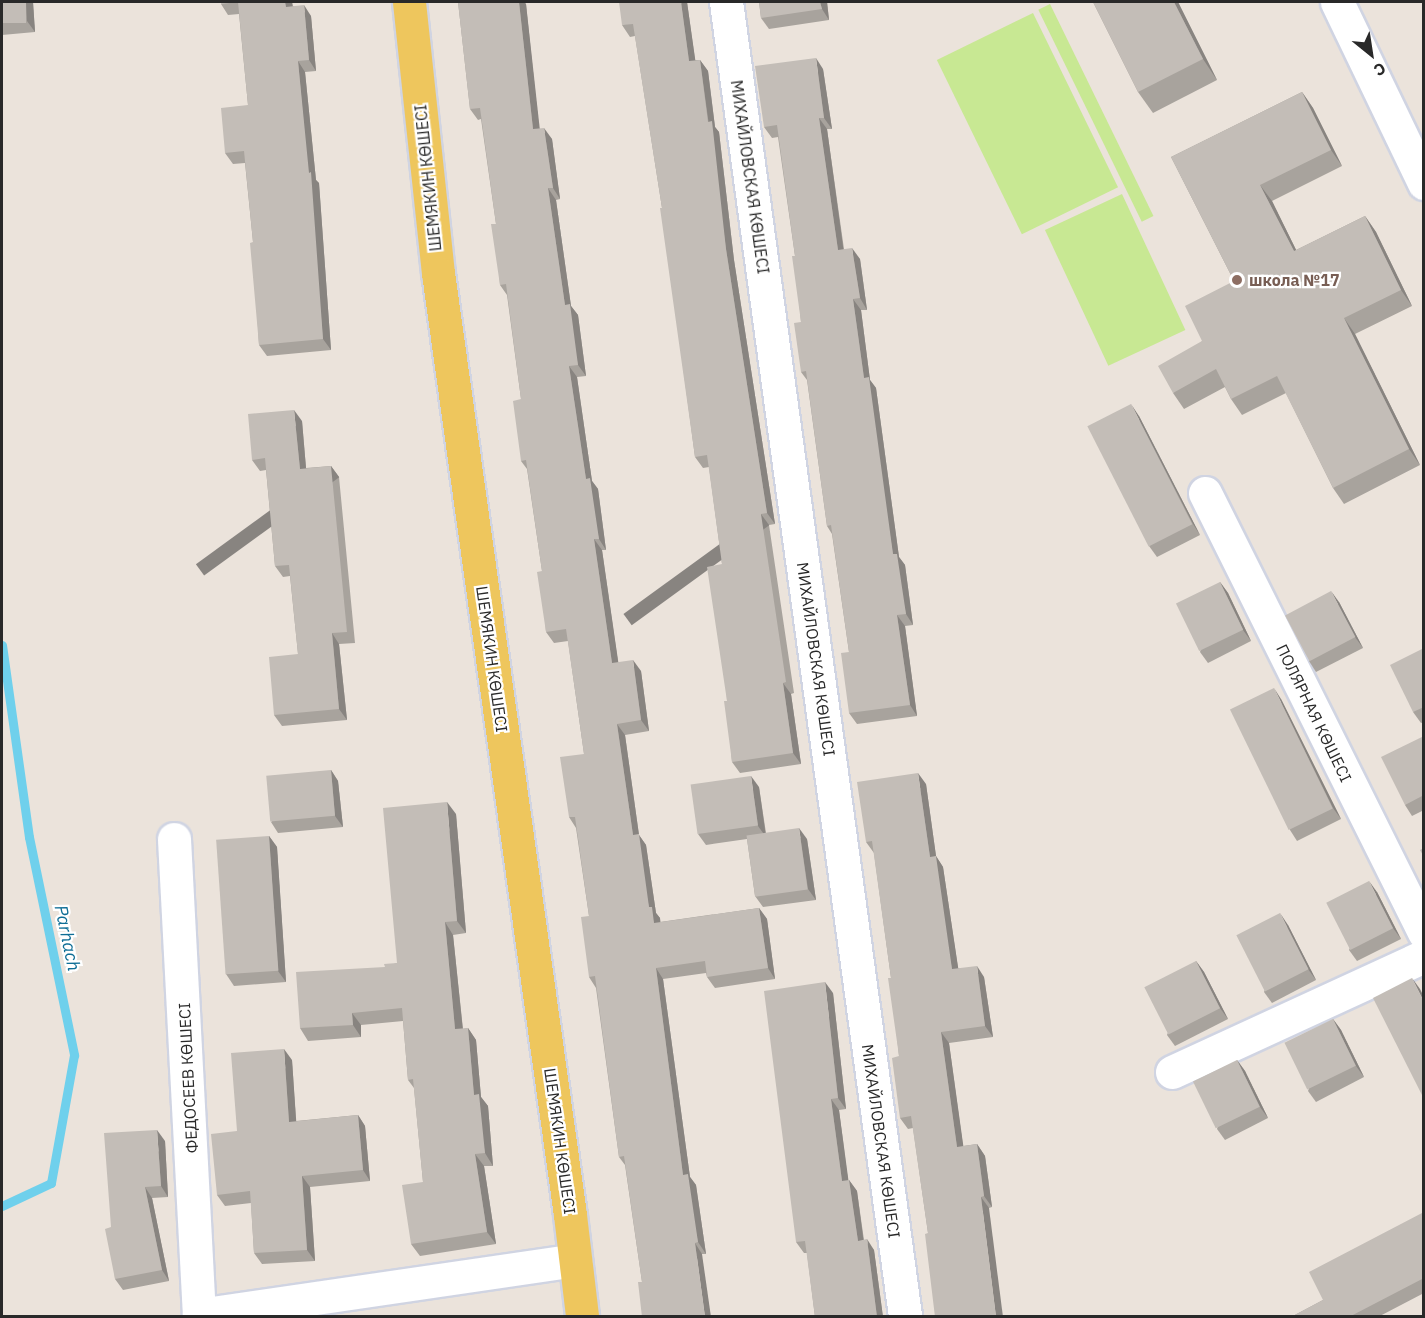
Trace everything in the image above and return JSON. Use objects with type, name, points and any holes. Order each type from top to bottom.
[{"type":"main road","name":"ШЕМЯКИН КӨШЕСІ","points":[[409,2],[438,273],[582,1317]]},
{"type":"street","name":"МИХАЙЛОВСКАЯ КӨШЕСІ","points":[[726,2],[905,1317]]},
{"type":"street","points":[[1337,2],[1424,183]]},
{"type":"street","name":"ПОЛЯРНАЯ КӨШЕСІ","points":[[1205,493],[1424,932]]},
{"type":"street","name":"ФЕДОСЕЕВ КӨШЕСІ","points":[[174,839],[199,1316]]},
{"type":"street","points":[[1172,1072],[1424,956]]},
{"type":"street","points":[[199,1316],[575,1260]]},
{"type":"green space","points":[[1050,4],[1153,216],[1142,222],[1038,10]]},
{"type":"green space","points":[[1033,13],[1118,187],[1022,234],[937,60]]},
{"type":"green space","points":[[1122,194],[1185,330],[1108,366],[1045,230]]},
{"type":"building","points":[[2,2],[26,2],[26,23],[2,23]]},
{"type":"building","points":[[238,2],[285,2],[286,7],[304,5],[309,60],[298,61],[309,173],[311,172],[323,339],[259,345],[250,243],[253,242],[244,151],[225,153],[221,108],[248,105]]},
{"type":"building","points":[[458,2],[519,2],[533,129],[544,128],[553,188],[548,188],[565,305],[570,304],[578,365],[569,366],[586,479],[590,478],[599,539],[594,539],[612,663],[633,660],[641,720],[617,724],[633,835],[639,834],[649,907],[652,907],[654,923],[759,908],[768,968],[707,977],[705,961],[656,968],[683,1175],[688,1174],[698,1242],[695,1243],[705,1317],[642,1317],[638,1282],[642,1282],[624,1156],[619,1157],[595,976],[589,977],[581,917],[589,916],[575,817],[569,817],[560,757],[584,754],[566,629],[546,632],[537,572],[542,571],[526,460],[521,461],[513,401],[521,399],[506,284],[500,285],[491,224],[496,224],[480,108],[470,109]]},
{"type":"building","points":[[619,2],[681,2],[689,61],[700,60],[708,122],[712,121],[726,249],[767,513],[761,514],[786,682],[783,683],[793,753],[732,762],[724,701],[727,701],[707,567],[722,564],[707,455],[695,457],[660,208],[662,208],[633,24],[622,25]]},
{"type":"building","points":[[759,2],[820,2],[822,9],[761,18]]},
{"type":"building","points":[[1093,2],[1174,2],[1203,59],[1138,92]]},
{"type":"building","points":[[816,58],[824,118],[819,118],[838,250],[852,248],[860,298],[853,299],[864,378],[869,377],[893,554],[897,554],[906,614],[897,615],[910,705],[849,713],[841,653],[849,652],[831,525],[827,526],[806,371],[801,372],[794,323],[801,322],[792,256],[795,256],[777,125],[764,127],[755,66]]},
{"type":"building","points":[[1302,92],[1331,150],[1260,185],[1294,251],[1365,216],[1401,290],[1344,318],[1409,449],[1333,488],[1277,376],[1231,399],[1216,369],[1173,393],[1158,366],[1202,341],[1185,306],[1234,281],[1171,157]]},
{"type":"building","points":[[1131,404],[1192,524],[1149,547],[1087,426]]},
{"type":"building","points":[[294,410],[300,469],[331,466],[347,632],[332,633],[339,709],[274,715],[269,657],[298,654],[289,565],[275,566],[265,458],[252,460],[248,414]]},
{"type":"building","points":[[1220,582],[1243,630],[1199,651],[1176,603]]},
{"type":"building","points":[[1331,591],[1355,637],[1309,661],[1285,615]]},
{"type":"building","points":[[1424,648],[1424,707],[1413,712],[1390,665]]},
{"type":"building","points":[[1274,688],[1333,808],[1289,830],[1230,709]]},
{"type":"building","points":[[1424,736],[1424,795],[1405,805],[1381,757]]},
{"type":"building","points":[[331,770],[335,816],[270,821],[266,776]]},
{"type":"building","points":[[918,773],[930,857],[936,856],[952,969],[977,966],[985,1026],[941,1032],[957,1147],[977,1144],[984,1196],[981,1197],[996,1317],[935,1317],[925,1234],[928,1233],[911,1116],[900,1118],[892,1058],[899,1056],[888,978],[891,978],[872,841],[866,842],[857,782]]},
{"type":"building","points":[[751,776],[758,826],[698,834],[691,784]]},
{"type":"building","points":[[447,802],[457,921],[445,922],[455,1029],[468,1028],[474,1095],[479,1094],[485,1153],[475,1154],[487,1232],[411,1244],[402,1185],[423,1182],[413,1079],[408,1080],[402,1008],[352,1013],[353,1025],[300,1028],[296,972],[385,967],[384,964],[397,963],[383,808]]},
{"type":"building","points":[[799,828],[808,889],[755,897],[747,835]]},
{"type":"building","points":[[269,836],[278,971],[226,974],[216,840]]},
{"type":"building","points":[[1369,881],[1393,928],[1350,950],[1326,903]]},
{"type":"building","points":[[1280,913],[1309,969],[1265,991],[1236,935]]},
{"type":"building","points":[[1196,961],[1220,1008],[1168,1035],[1144,987]]},
{"type":"building","points":[[1412,978],[1424,1002],[1424,1099],[1373,998]]},
{"type":"building","points":[[825,982],[838,1098],[831,1099],[842,1181],[849,1180],[858,1241],[867,1239],[877,1317],[815,1317],[805,1241],[796,1242],[764,991]]},
{"type":"building","points":[[1333,1019],[1356,1066],[1307,1089],[1284,1043]]},
{"type":"building","points":[[284,1049],[289,1122],[358,1115],[363,1170],[302,1176],[307,1250],[254,1253],[250,1191],[217,1195],[211,1134],[237,1131],[231,1053]]},
{"type":"building","points":[[1237,1060],[1260,1107],[1216,1128],[1193,1081]]},
{"type":"building","points":[[157,1130],[161,1186],[145,1187],[162,1270],[115,1279],[105,1229],[111,1227],[104,1133]]},
{"type":"building","points":[[1422,1213],[1424,1215],[1424,1278],[1349,1317],[1291,1317],[1323,1300],[1309,1272]]},
{"type":"waterway","name":"Parhach","points":[[2,645],[29,837],[74,1055],[51,1183],[2,1206]]},
{"type":"place","name":"школа №17","points":[[1237,280]]}]
